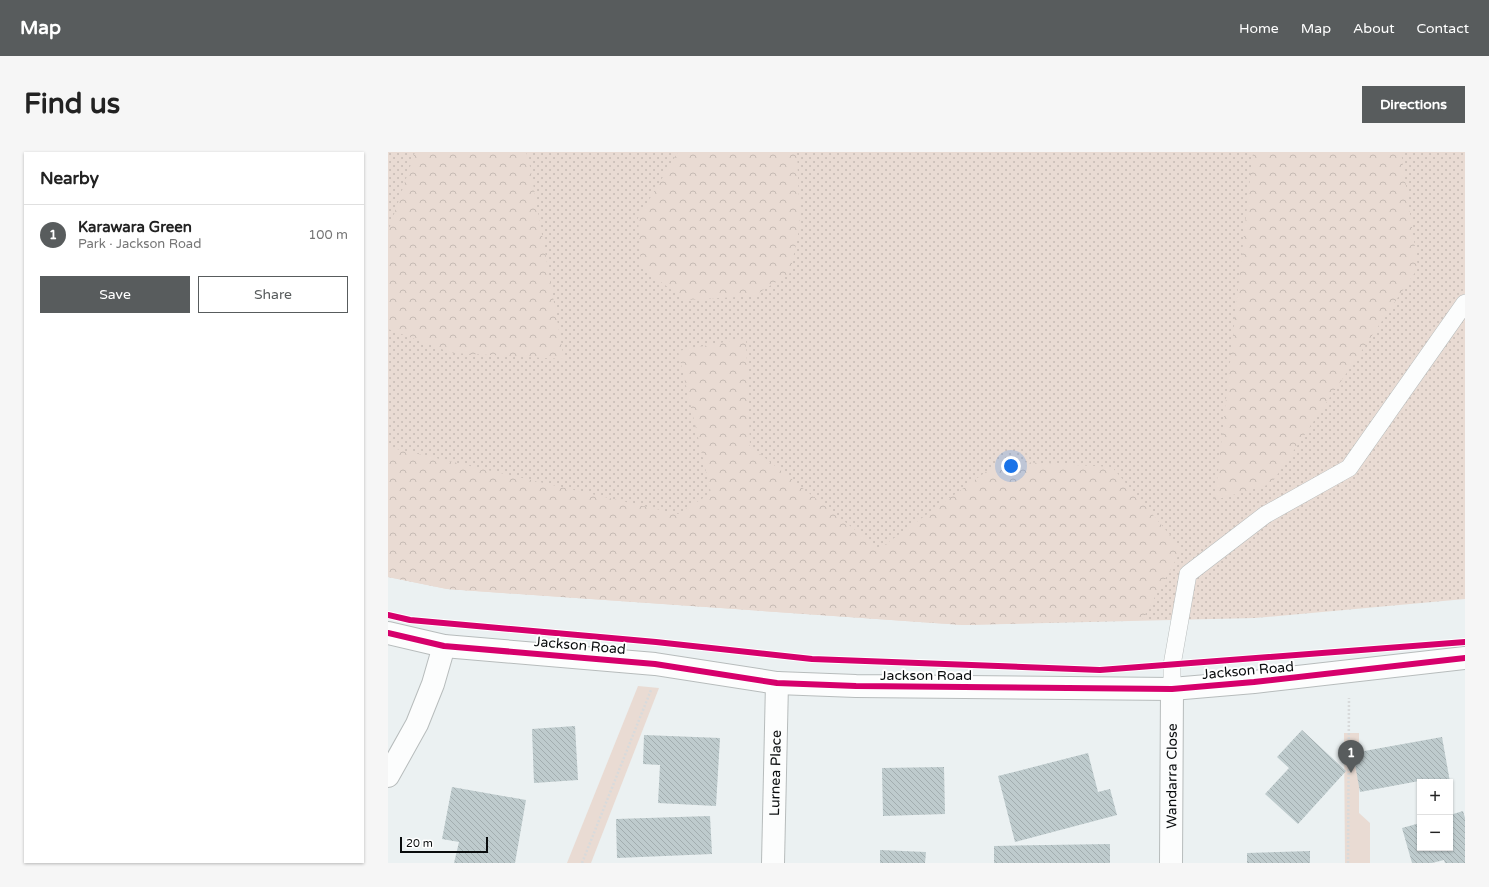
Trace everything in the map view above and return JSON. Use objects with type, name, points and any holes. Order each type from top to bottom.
[{"type":"street","name":"Jackson Road","points":[[388,633],[444,646],[655,664],[777,682],[856,686],[1172,689],[1349,672],[1465,658]]},
{"type":"street","points":[[388,776],[417,724],[433,684],[444,646]]},
{"type":"street","name":"Lurnea Place","points":[[773,863],[777,682]]},
{"type":"street","name":"Wandarra Close","points":[[1171,863],[1172,689]]},
{"type":"lane","points":[[1172,689],[1172,664],[1188,574],[1265,515],[1349,468],[1465,303]]},
{"type":"path","points":[[582,863],[652,685],[655,664]]},
{"type":"path","points":[[1348,863],[1349,672]]},
{"type":"green space","points":[[388,152],[1465,152],[1465,599],[1255,618],[963,625],[447,589],[388,577]]},
{"type":"green space","points":[[415,152],[526,152],[529,161],[564,359],[452,353],[388,329],[388,232]]},
{"type":"green space","points":[[678,152],[797,152],[800,225],[790,273],[754,296],[685,300],[641,267],[638,218]]},
{"type":"green space","points":[[1253,152],[1401,152],[1418,268],[1271,484],[1215,500]]},
{"type":"green space","points":[[746,338],[750,446],[879,549],[1001,461],[1112,467],[1182,549],[1142,620],[963,625],[447,589],[388,577],[388,447],[678,514],[711,493],[678,351]]},
{"type":"green space","points":[[638,686],[659,688],[591,863],[567,863]]},
{"type":"green space","points":[[1344,733],[1359,733],[1359,813],[1370,823],[1370,863],[1345,863]]},
{"type":"building","points":[[575,726],[578,780],[534,783],[532,729]]},
{"type":"building","points":[[1302,730],[1346,771],[1298,824],[1265,794],[1289,768],[1277,757]]},
{"type":"building","points":[[644,735],[720,738],[716,806],[658,803],[660,765],[643,764]]},
{"type":"building","points":[[1442,737],[1449,779],[1417,779],[1417,781],[1360,792],[1353,753]]},
{"type":"building","points":[[1088,753],[1098,792],[1110,789],[1117,815],[1015,842],[998,776]]},
{"type":"building","points":[[944,767],[945,814],[883,816],[882,768]]},
{"type":"building","points":[[452,787],[526,800],[515,863],[454,863],[459,842],[442,839]]},
{"type":"building","points":[[1463,811],[1465,818],[1465,863],[1445,863],[1444,860],[1432,863],[1412,863],[1402,828],[1417,824],[1417,851],[1453,851],[1453,814]]},
{"type":"building","points":[[710,816],[712,854],[617,858],[616,819]]},
{"type":"building","points":[[1110,844],[1110,863],[994,863],[994,846]]},
{"type":"building","points":[[880,850],[926,852],[925,863],[880,863]]},
{"type":"building","points":[[1310,851],[1310,863],[1247,863],[1247,853]]},
{"type":"cycle path","points":[[388,615],[410,620],[656,642],[812,659],[1100,670],[1465,642]]},
{"type":"cycle path","points":[[388,633],[444,646],[655,664],[777,683],[856,686],[1172,689],[1254,682],[1465,658]]},
{"type":"place","name":"Karawara Green","points":[[1351,773]]}]
